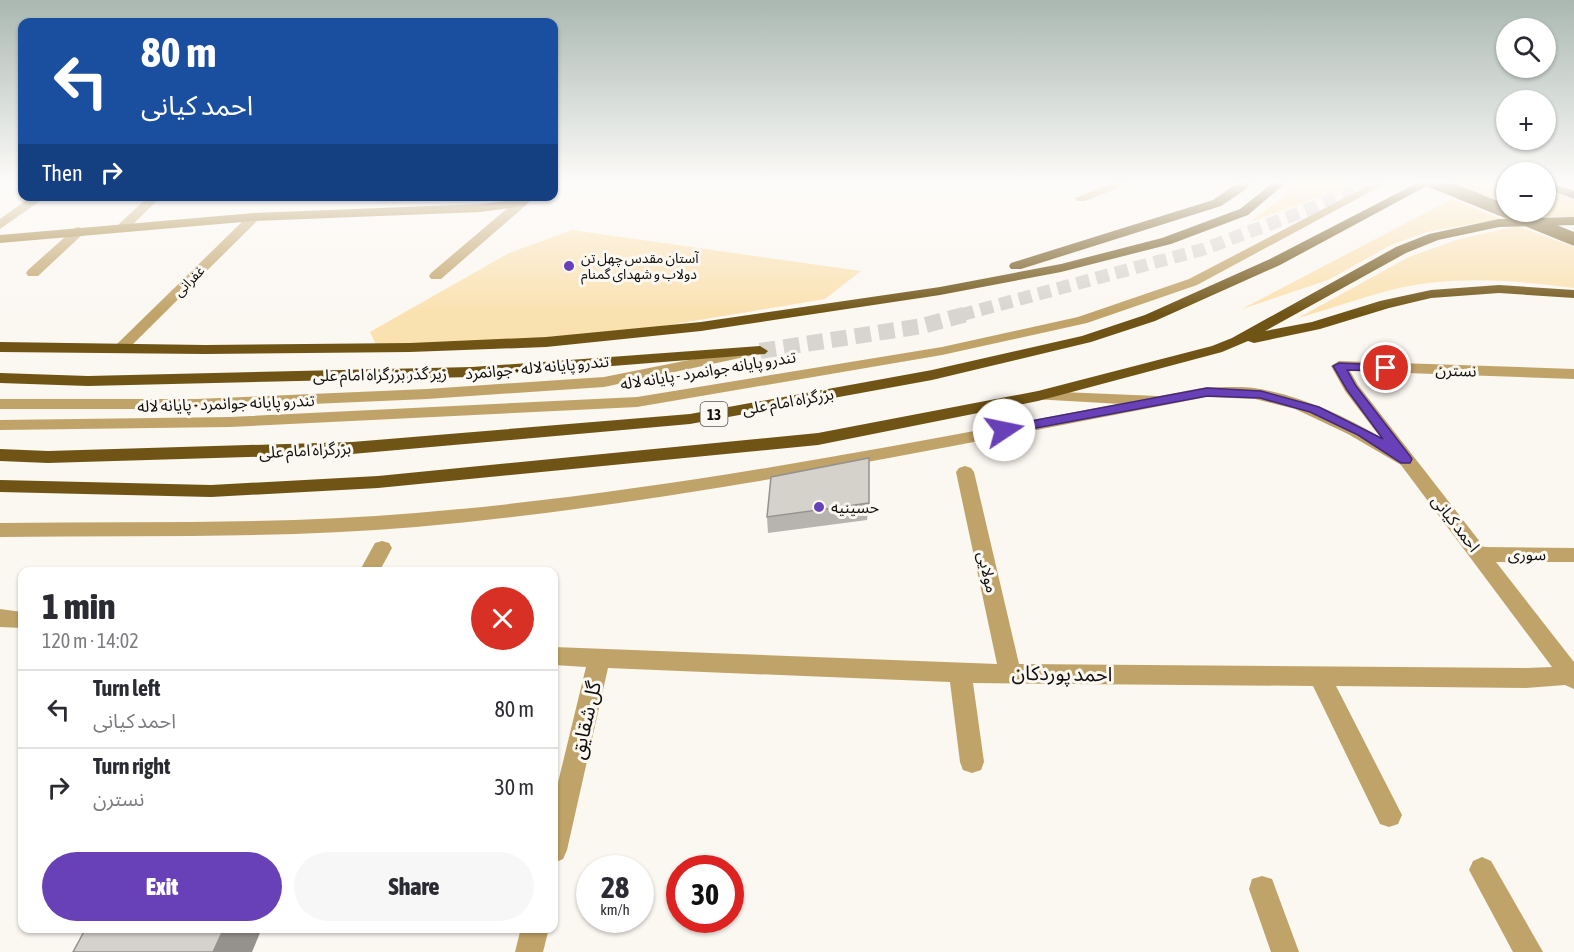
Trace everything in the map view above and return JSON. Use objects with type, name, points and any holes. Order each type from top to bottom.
[{"type":"highway","points":[[947,290],[1150,225]]},
{"type":"highway","points":[[0,347],[202,350],[378,349],[550,342],[714,326],[947,290],[1095,261],[1193,234],[1213,225]]},
{"type":"highway","name":"بزرگراه امام علی","points":[[0,455],[48,457],[352,448],[678,420],[932,375],[1086,339],[1150,318],[1275,262],[1345,225]]},
{"type":"highway","points":[[0,486],[211,491],[378,482],[818,439],[1038,396],[1217,349],[1237,341],[1401,250],[1434,237],[1488,225]]},
{"type":"highway","points":[[1540,225],[1574,239]]},
{"type":"highway","points":[[1237,341],[1315,326],[1385,304],[1431,294],[1499,289],[1574,294]]},
{"type":"highway","name":"زیر گذر بزرگراه امام علی","points":[[0,378],[88,381],[472,372],[755,351]]},
{"type":"main road","points":[[0,239],[144,225]]},
{"type":"street","name":"غفرانی","points":[[124,345],[245,225]]},
{"type":"street","points":[[436,276],[495,225]]},
{"type":"street","points":[[33,273],[79,231]]},
{"type":"street","name":"نسترن","points":[[1339,366],[1574,374]]},
{"type":"street","name":"احمد کیانی","points":[[1339,366],[1351,387],[1405,459],[1573,677]]},
{"type":"street","points":[[0,530],[315,526],[415,520],[529,508],[792,470],[1207,392],[1261,394],[1314,409],[1363,432],[1405,459]]},
{"type":"street","name":"مولایی","points":[[965,472],[1010,672]]},
{"type":"street","points":[[372,567],[382,548]]},
{"type":"street","name":"سوری","points":[[1480,554],[1574,555]]},
{"type":"street","points":[[0,618],[18,620]]},
{"type":"street","name":"احمد پوردکان","points":[[558,656],[960,673],[1573,677]]},
{"type":"street","name":"گل شقایق","points":[[558,833],[599,659]]},
{"type":"street","points":[[960,673],[972,762]]},
{"type":"street","points":[[1319,675],[1389,815]]},
{"type":"street","points":[[1482,870],[1529,952]]},
{"type":"street","points":[[1262,889],[1285,952]]},
{"type":"street","points":[[529,952],[534,933]]},
{"type":"lane","name":"تندرو پایانه جوانمرد - پایانه لاله","points":[[0,425],[230,422],[637,402],[942,351],[1082,320],[1193,282],[1300,225]]},
{"type":"lane","name":"تندرو پایانه لاله - جوانمرد","points":[[0,404],[196,404],[427,394],[604,382],[755,351]]},
{"type":"lane","points":[[1038,396],[1157,400]]},
{"type":"shaded area","points":[[1402,225],[1464,225],[1427,232],[1391,245],[1328,280],[1242,309]]},
{"type":"shaded area","points":[[1517,226],[1574,247],[1574,288],[1506,281],[1436,282],[1368,296],[1298,318],[1409,257],[1456,240]]},
{"type":"shaded area","points":[[572,230],[861,271],[825,299],[645,329],[379,351],[370,332],[509,253]]},
{"type":"building","points":[[869,458],[869,503],[767,517],[771,477]]},
{"type":"building","points":[[83,933],[222,933],[213,952],[73,952]]},
{"type":"tunnel","points":[[961,315],[1204,249],[1266,225]]},
{"type":"tunnel","points":[[760,351],[922,326],[967,314]]},
{"type":"place","name":"آستان مقدس چهل تن دولاب و شهدای گمنام","points":[[569,266]]},
{"type":"place","name":"حسینیه","points":[[819,507]]},
{"type":"route","points":[[1004,430],[1207,392],[1261,394],[1314,409],[1363,432],[1405,459],[1351,387],[1339,366],[1386,368]]}]
